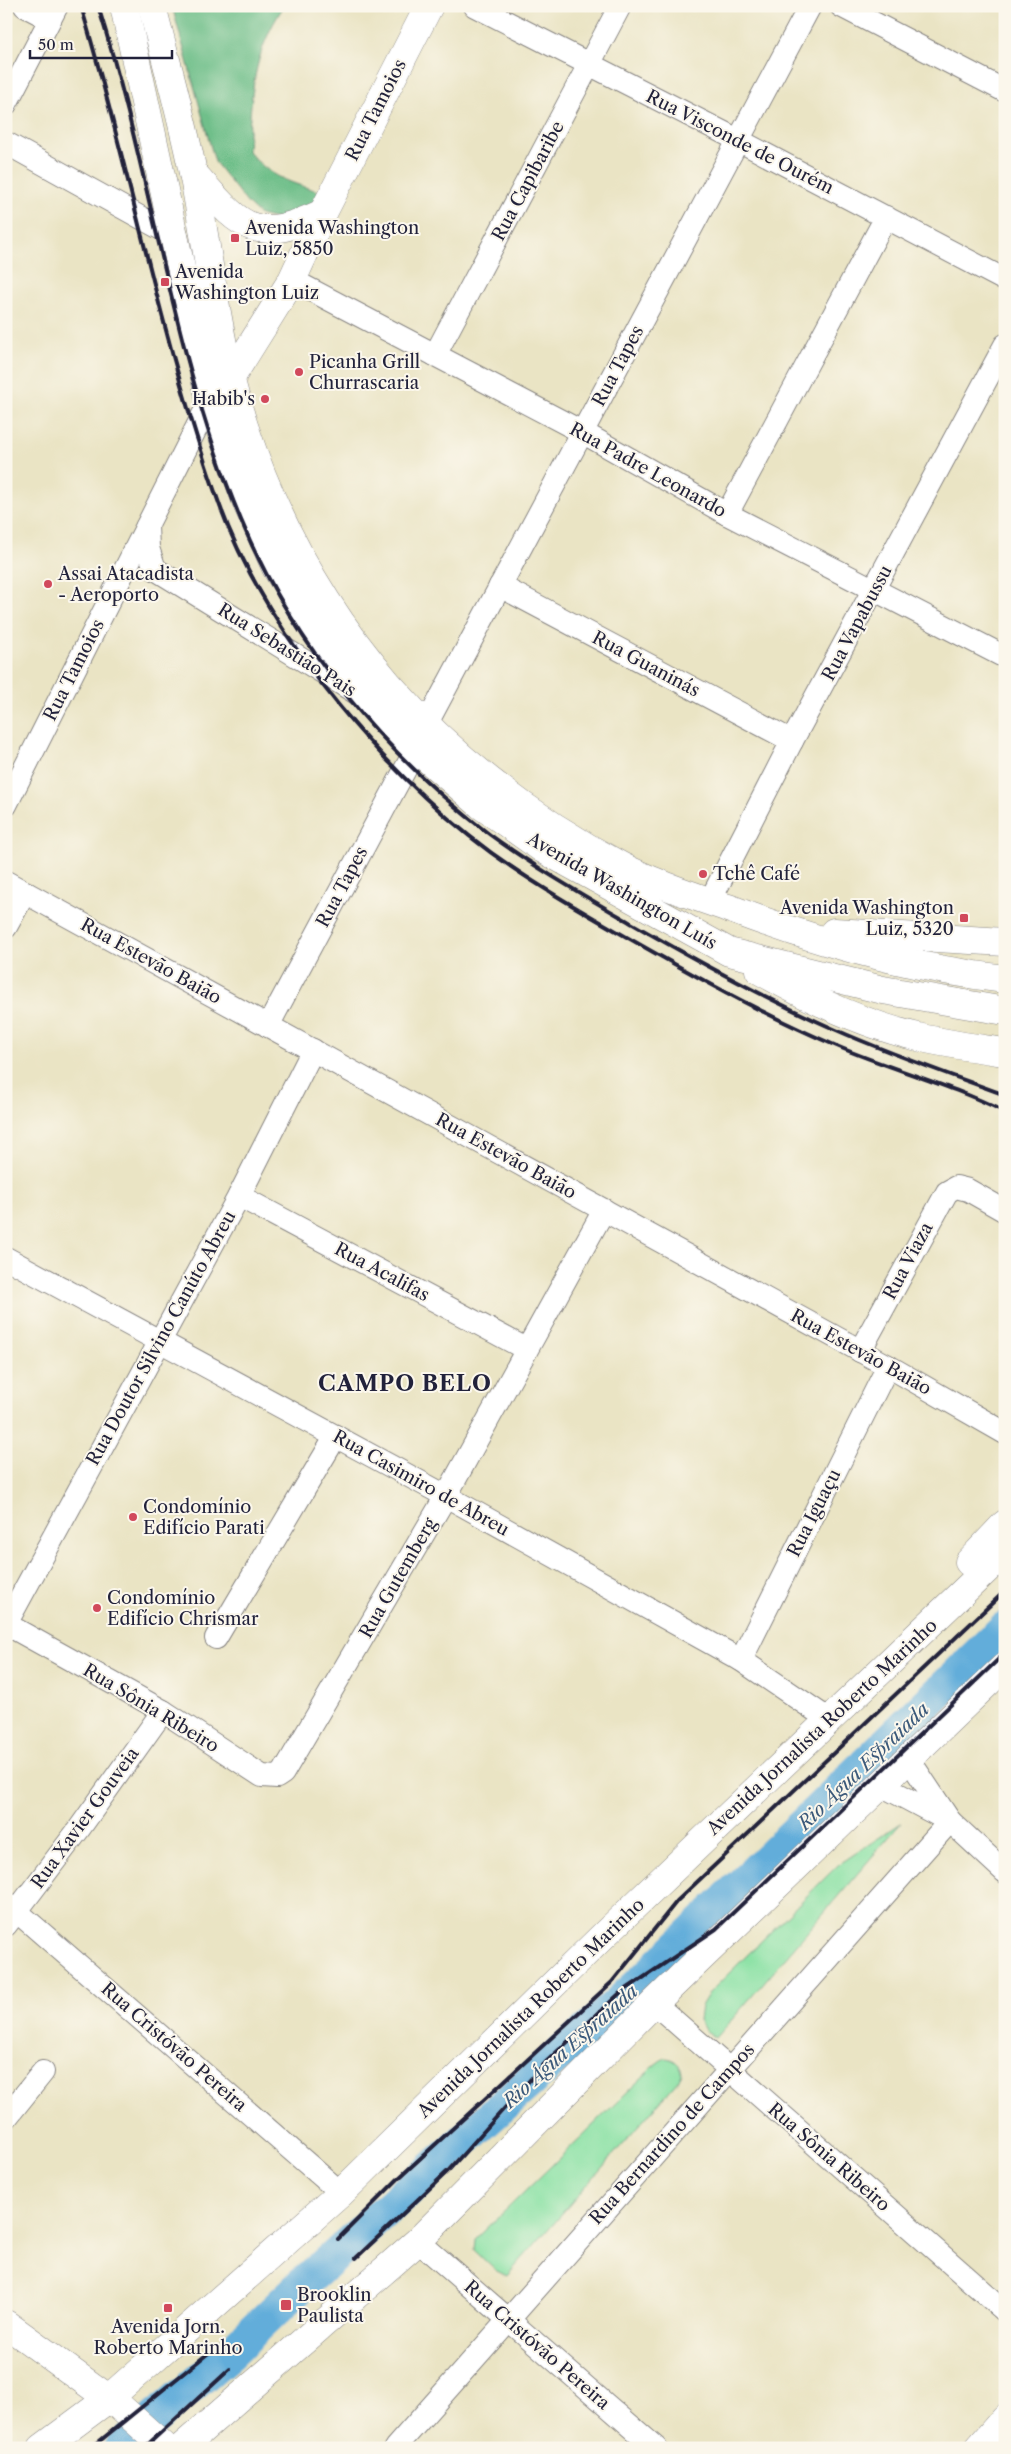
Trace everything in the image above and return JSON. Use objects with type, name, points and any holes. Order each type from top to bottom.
[{"type":"main road","name":"Avenida Washington Luís","points":[[124,6],[176,237],[210,401],[248,506],[276,568],[335,660],[368,700],[421,737],[463,761],[528,810],[557,829],[624,867],[670,888],[788,931],[923,966],[1005,979]]},
{"type":"main road","name":"Avenida Washington Luís","points":[[152,6],[193,173],[230,379],[245,428],[298,554],[340,622],[421,737],[481,805],[543,849],[730,952],[883,990],[1005,1011]]},
{"type":"main road","name":"Rua Tamoios","points":[[230,379],[292,280],[323,214],[429,6]]},
{"type":"main road","points":[[193,173],[232,215],[246,224],[277,230],[297,225],[323,214]]},
{"type":"main road","points":[[788,931],[845,932],[955,941],[1005,942]]},
{"type":"main road","points":[[730,952],[820,1002],[861,1019],[917,1037],[1005,1052]]},
{"type":"main road","points":[[921,1634],[928,1607],[934,1598],[1005,1524]]},
{"type":"main road","name":"Avenida Jornalista Roberto Marinho","points":[[42,2448],[114,2402],[341,2193],[828,1719],[921,1634],[1005,1552]]},
{"type":"main road","points":[[6,2324],[114,2402],[170,2447],[418,2241],[654,2003],[1005,1666]]},
{"type":"main road","points":[[979,2448],[1005,2418]]},
{"type":"street","points":[[6,104],[53,13],[25,6]]},
{"type":"street","name":"Rua Visconde de Ourém","points":[[475,6],[740,141],[1005,280]]},
{"type":"street","name":"Rua Capibaribe","points":[[435,355],[620,6]]},
{"type":"street","name":"Rua Tapes","points":[[268,1026],[500,586],[740,141],[810,6]]},
{"type":"street","points":[[841,6],[1005,91]]},
{"type":"street","points":[[6,143],[176,237]]},
{"type":"street","points":[[727,514],[886,217]]},
{"type":"street","name":"Rua Padre Leonardo","points":[[292,280],[582,432],[727,514],[1005,657]]},
{"type":"street","name":"Rua Vapabussu","points":[[710,901],[792,741],[875,591],[1005,345]]},
{"type":"street","name":"Rua Tamoios","points":[[6,805],[210,401]]},
{"type":"street","points":[[118,584],[155,569],[148,548],[147,526]]},
{"type":"street","name":"Rua Sebastião Pais","points":[[155,569],[368,700]]},
{"type":"street","name":"Rua Guaninás","points":[[500,586],[792,741]]},
{"type":"street","points":[[6,928],[16,887]]},
{"type":"street","name":"Rua Estevão Baião","points":[[16,887],[888,1366],[1005,1433]]},
{"type":"street","name":"Rua Doutor Silvino Canúto Abreu","points":[[6,1624],[239,1196],[313,1050]]},
{"type":"street","name":"Rua Viaza","points":[[860,1351],[941,1199],[947,1192],[956,1187],[968,1190],[1005,1211]]},
{"type":"street","name":"Rua Acalifas","points":[[239,1196],[526,1348]]},
{"type":"street","name":"Rua Gutemberg","points":[[292,1761],[446,1496],[526,1348],[604,1210]]},
{"type":"street","name":"Rua Casimiro de Abreu","points":[[8,1264],[159,1340],[446,1496],[740,1660],[828,1719]]},
{"type":"street","name":"Rua Iguaçu","points":[[740,1660],[888,1366]]},
{"type":"street","points":[[216,1638],[336,1436]]},
{"type":"street","name":"Rua Sônia Ribeiro","points":[[6,1624],[163,1711],[262,1776],[277,1777],[283,1773],[292,1761]]},
{"type":"street","name":"Rua Xavier Gouveia","points":[[10,1912],[163,1711]]},
{"type":"street","points":[[908,1758],[950,1821],[1005,1872]]},
{"type":"street","points":[[881,1785],[950,1821]]},
{"type":"street","name":"Rua Bernardino de Campos","points":[[395,2448],[506,2320],[950,1821]]},
{"type":"street","name":"Rua Cristóvão Pereira","points":[[10,1912],[341,2193]]},
{"type":"street","name":"Rua Sônia Ribeiro","points":[[654,2003],[1005,2311]]},
{"type":"street","points":[[6,2118],[43,2072]]},
{"type":"street","name":"Rua Cristóvão Pereira","points":[[418,2241],[506,2320],[656,2448]]},
{"type":"green space","points":[[172,6],[284,6],[273,24],[259,58],[252,94],[248,151],[273,174],[324,193],[308,208],[285,221],[260,215],[248,204],[215,162]]},
{"type":"green space","points":[[901,1823],[716,2038],[705,2030],[699,2020],[701,2006],[709,1993],[838,1865]]},
{"type":"green space","points":[[665,2058],[679,2065],[682,2073],[678,2081],[507,2276],[495,2270],[474,2250],[475,2240],[654,2066]]},
{"type":"waterway","name":"Rio Água Espraiada","points":[[120,2448],[229,2354],[297,2289],[637,1986],[1005,1628]]},
{"type":"railway","points":[[81,6],[116,131],[180,382],[220,506],[242,557],[270,608],[303,658],[341,708],[382,754],[425,797],[469,836],[513,868],[565,901],[698,977],[791,1026],[859,1055],[985,1102],[1005,1112]]},
{"type":"railway","points":[[98,6],[117,70],[180,330],[217,458],[241,520],[286,610],[344,693],[377,731],[450,802],[489,834],[559,880],[631,923],[782,1005],[876,1047],[1005,1095]]},
{"type":"railway","points":[[338,2239],[400,2177],[612,1982],[677,1901],[1005,1591]]},
{"type":"railway","points":[[356,2258],[448,2171],[546,2062],[619,1994],[716,1929],[1005,1653]]},
{"type":"railway","points":[[91,2448],[211,2351]]},
{"type":"railway","points":[[144,2448],[230,2369]]},
{"type":"place","name":"Avenida Washington Luiz, 5850","points":[[235,238]]},
{"type":"place","name":"Avenida Washington Luiz","points":[[165,282]]},
{"type":"place","name":"Picanha Grill Churrascaria","points":[[299,372]]},
{"type":"place","name":"Habib's","points":[[265,399]]},
{"type":"place","name":"Assai Atacadista - Aeroporto","points":[[48,584]]},
{"type":"place","name":"Tchê Café","points":[[703,874]]},
{"type":"place","name":"Avenida Washington Luiz, 5320","points":[[964,918]]},
{"type":"place","name":"Condomínio Edifício Parati","points":[[133,1517]]},
{"type":"place","name":"Condomínio Edifício Chrismar","points":[[97,1608]]},
{"type":"place","name":"Brooklin Paulista","points":[[286,2305]]},
{"type":"place","name":"Avenida Jorn. Roberto Marinho","points":[[168,2308]]},
{"type":"district","name":"CAMPO BELO","points":[[405,1383]]}]
